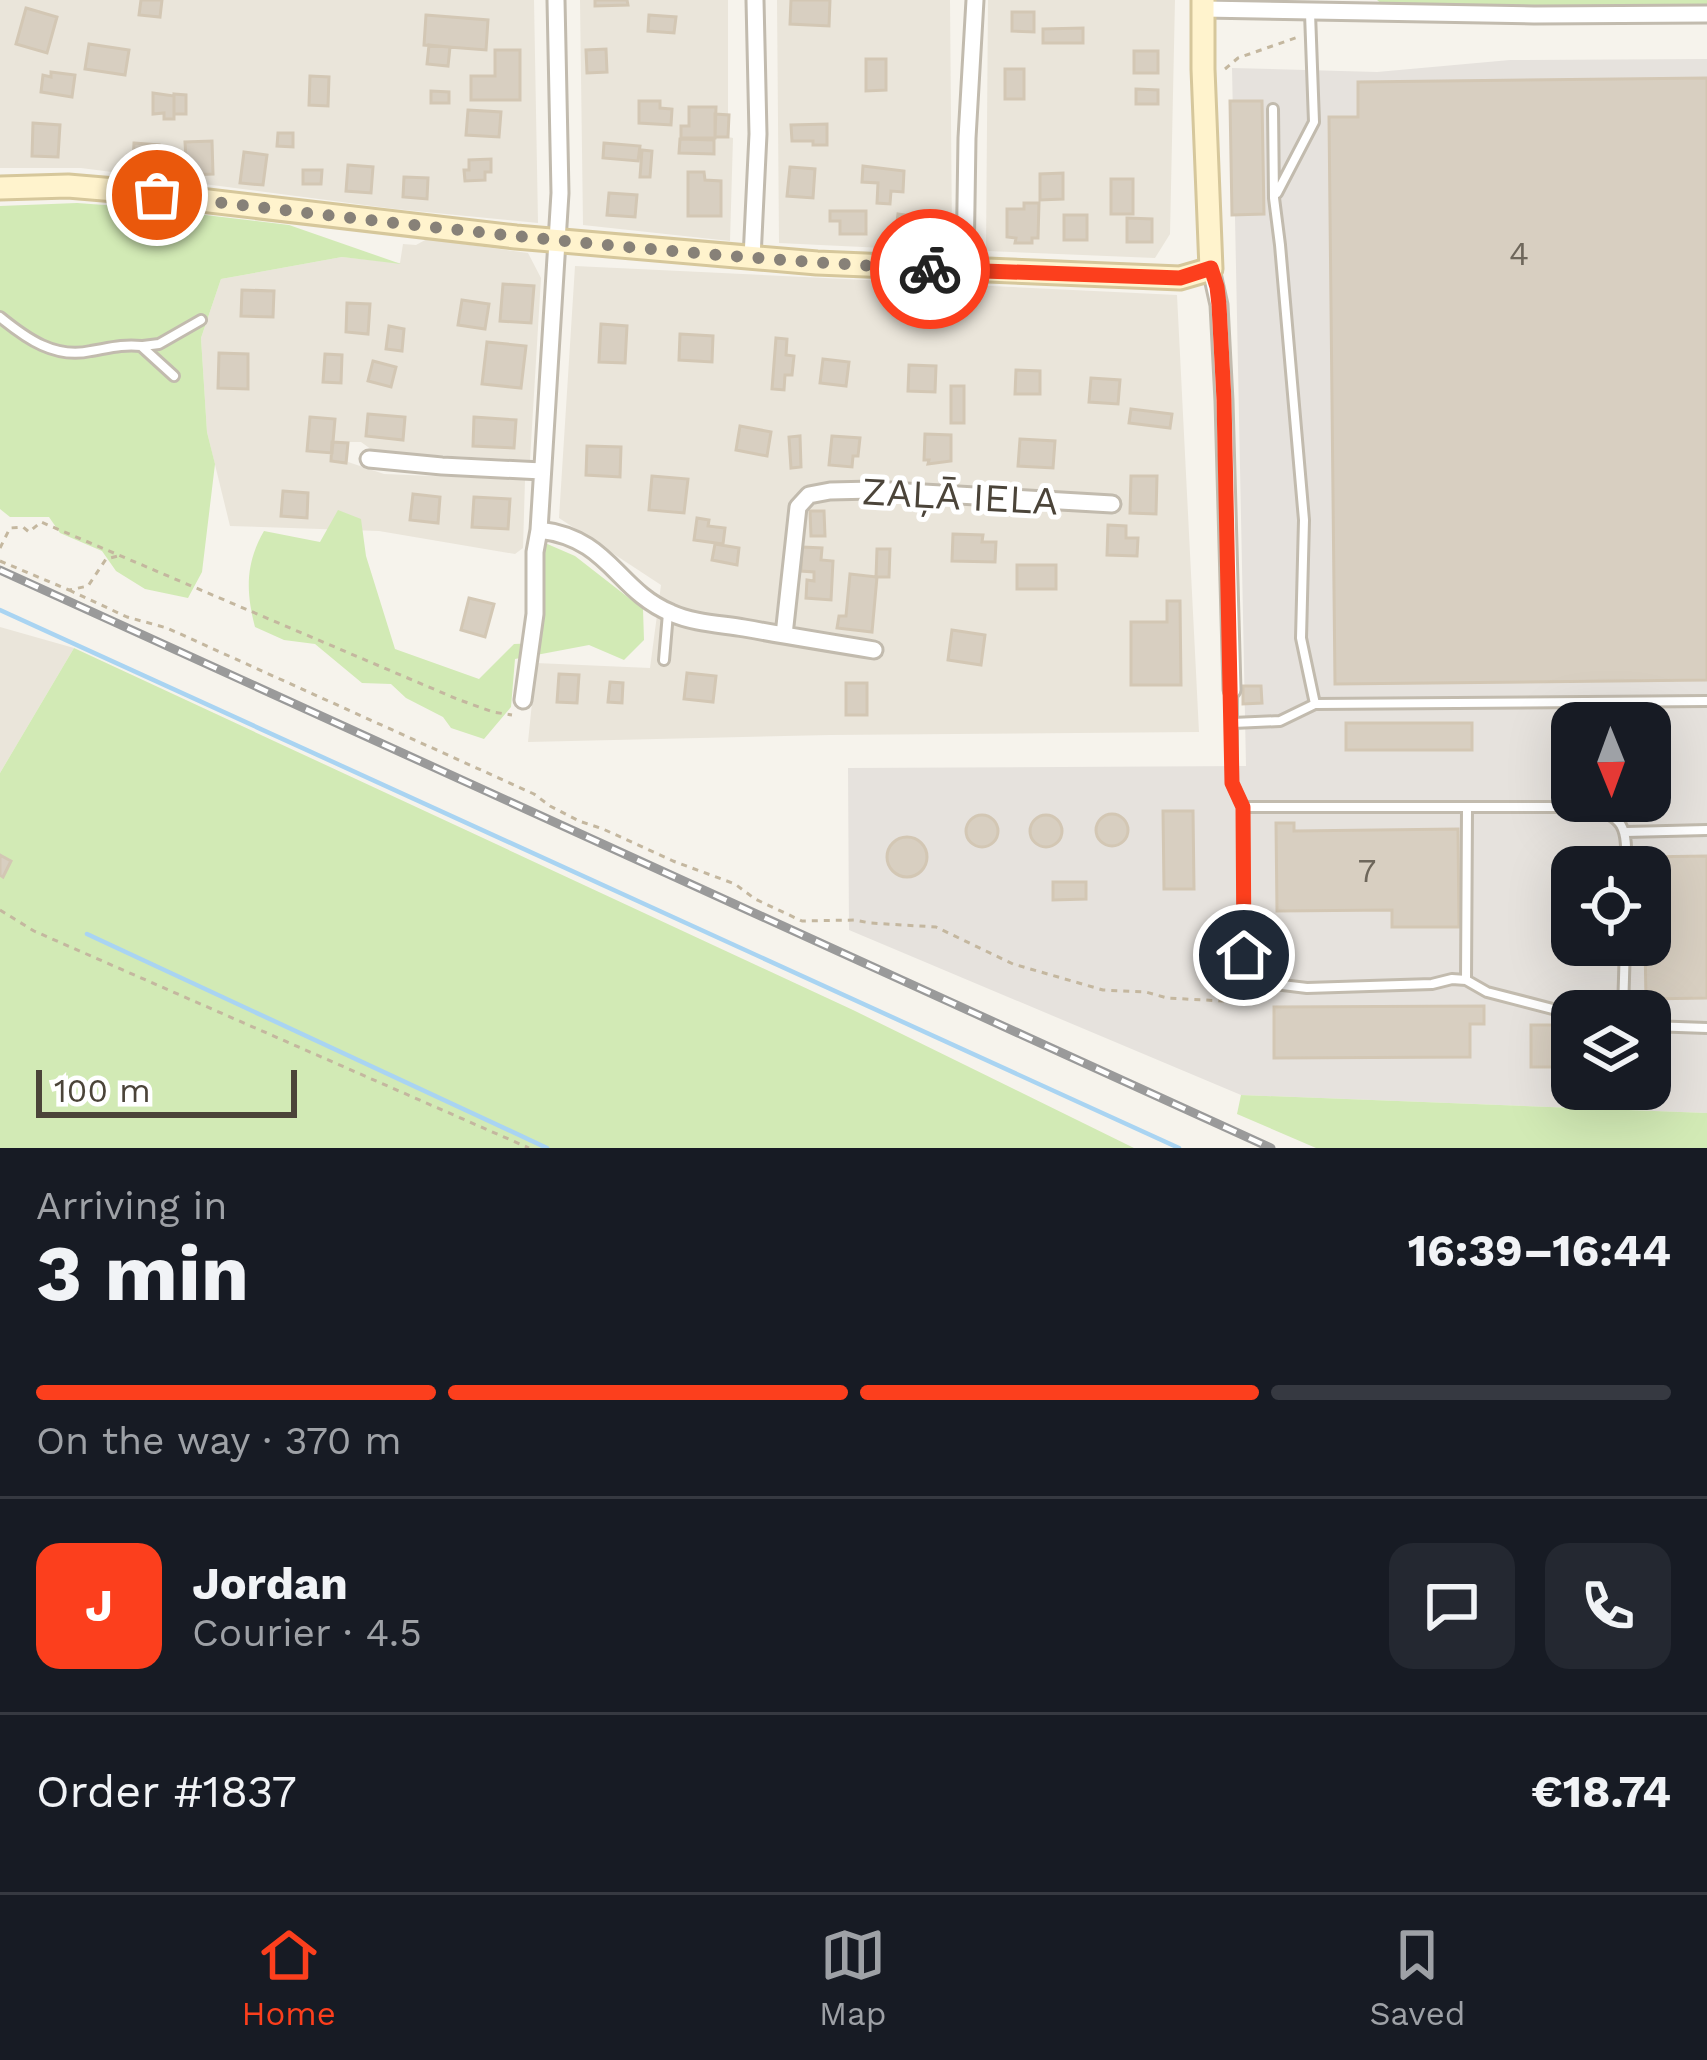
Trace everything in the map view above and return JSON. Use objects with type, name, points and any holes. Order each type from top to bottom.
[{"type":"street","points":[[524,700],[535,614],[535,552],[558,240],[556,0]]},
{"type":"street","points":[[752,258],[758,134],[755,0]]},
{"type":"street","points":[[965,270],[975,0]]},
{"type":"street","points":[[1232,690],[1224,400],[1219,305],[1211,268],[1203,5],[1310,12],[1364,6],[1534,15],[1707,14]]},
{"type":"street","points":[[0,188],[115,190],[410,226],[752,258],[1180,278],[1211,268]]},
{"type":"street","points":[[369,459],[542,471]]},
{"type":"street","name":"ZAĻĀ IELA","points":[[784,635],[798,507],[809,495],[873,490],[1112,504]]},
{"type":"street","points":[[539,530],[570,535],[599,553],[639,592],[668,612],[874,650]]},
{"type":"lane","points":[[1274,198],[1314,122],[1310,12]]},
{"type":"lane","points":[[1273,109],[1274,198],[1304,520],[1301,638],[1315,704]]},
{"type":"lane","points":[[0,317],[50,350],[85,353],[112,346],[159,344],[201,320]]},
{"type":"lane","points":[[141,346],[174,376]]},
{"type":"lane","points":[[664,660],[668,612]]},
{"type":"lane","points":[[1232,690],[1232,783],[1243,807],[1244,955],[1257,982],[1307,988],[1466,980],[1487,992],[1551,1009]]},
{"type":"lane","points":[[1233,723],[1280,721],[1315,704],[1707,701]]},
{"type":"lane","points":[[1243,807],[1584,807],[1610,813],[1626,832],[1626,846]]},
{"type":"lane","points":[[1466,808],[1466,980]]},
{"type":"lane","points":[[1626,832],[1707,830]]},
{"type":"lane","points":[[1671,1027],[1707,1028]]},
{"type":"path","points":[[1205,94],[1238,58],[1310,33]]},
{"type":"path","points":[[0,548],[10,528],[23,527],[29,532],[40,522],[493,712],[511,716],[524,700]]},
{"type":"path","points":[[69,590],[88,586],[106,559],[120,556]]},
{"type":"path","points":[[0,561],[275,676],[534,794],[579,821],[736,884],[755,899],[802,920],[936,927],[1013,964],[1102,990],[1242,1001],[1257,982]]},
{"type":"path","points":[[0,910],[34,931],[529,1148]]},
{"type":"shaded area","points":[[0,0],[534,0],[538,223],[81,168],[0,168]]},
{"type":"shaded area","points":[[580,0],[728,0],[728,137],[733,138],[730,241],[583,225]]},
{"type":"shaded area","points":[[777,0],[950,0],[952,241],[946,251],[779,243]]},
{"type":"shaded area","points":[[988,0],[1175,0],[1170,234],[1155,258],[986,251]]},
{"type":"shaded area","points":[[1707,59],[1707,1113],[1629,1110],[1671,1110],[1671,990],[1551,990],[1551,1107],[1241,1095],[849,930],[848,768],[1246,766],[1232,68],[1377,72],[1510,60]]},
{"type":"shaded area","points":[[427,239],[528,253],[541,278],[530,460],[375,452],[361,442],[349,442],[348,462],[384,474],[525,480],[523,548],[515,554],[379,531],[230,526],[207,432],[201,338],[221,279],[342,257],[400,263],[403,244],[416,245]]},
{"type":"shaded area","points":[[575,266],[1177,295],[1199,732],[528,742],[536,663],[650,668],[661,585],[559,518]]},
{"type":"shaded area","points":[[0,627],[74,648],[0,773]]},
{"type":"green space","points":[[1377,0],[1707,0],[1707,5],[1569,8],[1383,5]]},
{"type":"green space","points":[[77,203],[289,225],[401,264],[342,257],[221,279],[201,338],[207,432],[215,464],[202,572],[188,598],[145,589],[116,571],[102,551],[60,533],[49,517],[10,517],[0,509],[0,206]]},
{"type":"green space","points":[[338,510],[361,519],[366,556],[395,649],[479,679],[514,644],[539,643],[545,543],[575,556],[643,609],[644,640],[624,660],[589,645],[515,659],[511,707],[484,739],[451,728],[443,717],[406,698],[391,684],[362,683],[315,644],[284,640],[255,627],[249,578],[264,531],[320,542]]},
{"type":"green space","points":[[74,648],[853,1010],[1134,1148],[0,1148],[0,773]]},
{"type":"green space","points":[[1241,1095],[1707,1113],[1707,1148],[1316,1148],[1237,1114]]},
{"type":"building","points":[[141,0],[162,0],[160,17],[139,15]]},
{"type":"building","points":[[595,0],[627,0],[628,5],[595,6]]},
{"type":"building","points":[[791,0],[830,0],[829,26],[790,24]]},
{"type":"building","points":[[26,8],[57,17],[47,53],[16,44]]},
{"type":"building","points":[[1012,12],[1034,12],[1034,32],[1012,31]]},
{"type":"building","points":[[426,15],[488,20],[486,50],[424,45]]},
{"type":"building","points":[[649,15],[676,17],[674,33],[648,31]]},
{"type":"building","points":[[1083,28],[1083,43],[1043,43],[1043,29]]},
{"type":"building","points":[[89,44],[129,50],[125,75],[85,69]]},
{"type":"building","points":[[429,45],[450,47],[448,66],[427,64]]},
{"type":"building","points":[[606,49],[607,72],[587,73],[586,50]]},
{"type":"building","points":[[495,50],[520,50],[520,100],[471,100],[471,76],[495,76]]},
{"type":"building","points":[[1134,51],[1158,51],[1158,73],[1134,73]]},
{"type":"building","points":[[866,59],[886,59],[886,90],[866,91]]},
{"type":"building","points":[[1005,69],[1024,69],[1024,99],[1005,99]]},
{"type":"building","points":[[51,72],[75,75],[72,97],[41,92],[43,75],[51,77]]},
{"type":"building","points":[[310,76],[329,77],[328,106],[309,105]]},
{"type":"building","points":[[1707,78],[1707,680],[1335,684],[1329,117],[1358,117],[1358,82]]},
{"type":"building","points":[[1136,89],[1158,90],[1158,104],[1136,104]]},
{"type":"building","points":[[431,91],[449,92],[449,103],[431,103]]},
{"type":"building","points":[[153,93],[174,96],[174,119],[153,114]]},
{"type":"building","points":[[174,94],[186,95],[186,114],[174,114]]},
{"type":"building","points":[[639,101],[660,101],[660,108],[672,109],[671,125],[639,123]]},
{"type":"building","points":[[1230,101],[1262,101],[1264,214],[1232,215]]},
{"type":"building","points":[[689,107],[716,107],[715,138],[681,138],[681,126],[689,126]]},
{"type":"building","points":[[468,110],[501,112],[499,137],[466,135]]},
{"type":"building","points":[[715,114],[729,115],[728,137],[715,137]]},
{"type":"building","points":[[33,123],[60,125],[58,157],[32,156]]},
{"type":"building","points":[[827,124],[827,145],[792,141],[791,125]]},
{"type":"building","points":[[278,133],[293,133],[293,147],[277,146]]},
{"type":"building","points":[[680,139],[714,140],[714,154],[679,153]]},
{"type":"building","points":[[212,141],[213,174],[187,175],[185,142]]},
{"type":"building","points":[[134,143],[159,145],[158,163],[133,161]]},
{"type":"building","points":[[604,143],[640,146],[638,161],[603,158]]},
{"type":"building","points":[[642,150],[652,151],[650,177],[640,177]]},
{"type":"building","points":[[244,152],[267,155],[263,185],[240,183]]},
{"type":"building","points":[[491,159],[485,180],[465,181],[469,160]]},
{"type":"building","points":[[348,165],[373,167],[371,193],[346,191]]},
{"type":"building","points":[[863,166],[904,171],[903,192],[891,191],[890,204],[877,203],[878,183],[862,182]]},
{"type":"building","points":[[790,167],[815,169],[813,198],[787,196]]},
{"type":"building","points":[[303,170],[322,170],[321,184],[303,184]]},
{"type":"building","points":[[688,172],[704,172],[705,180],[721,181],[721,216],[688,216]]},
{"type":"building","points":[[1063,173],[1063,199],[1040,200],[1040,174]]},
{"type":"building","points":[[404,177],[428,178],[427,199],[403,197]]},
{"type":"building","points":[[1111,179],[1133,179],[1133,214],[1111,214]]},
{"type":"building","points":[[609,193],[637,195],[635,217],[607,215]]},
{"type":"building","points":[[1024,203],[1039,203],[1038,238],[1032,238],[1032,243],[1015,243],[1016,238],[1007,237],[1007,209],[1024,209]]},
{"type":"building","points":[[830,211],[866,211],[866,234],[840,234],[840,221],[830,221]]},
{"type":"building","points":[[898,214],[950,221],[948,243],[895,237]]},
{"type":"building","points":[[1064,215],[1087,215],[1087,240],[1064,240]]},
{"type":"building","points":[[1127,218],[1152,219],[1152,242],[1127,242]]},
{"type":"building","points":[[503,284],[534,286],[531,323],[500,321]]},
{"type":"building","points":[[242,290],[274,291],[273,317],[241,316]]},
{"type":"building","points":[[462,300],[489,304],[485,329],[458,325]]},
{"type":"building","points":[[347,303],[370,304],[368,334],[346,332]]},
{"type":"building","points":[[601,324],[627,326],[625,363],[599,362]]},
{"type":"building","points":[[389,326],[404,329],[402,351],[386,349]]},
{"type":"building","points":[[680,334],[713,336],[712,362],[679,360]]},
{"type":"building","points":[[776,338],[787,339],[786,355],[794,356],[784,390],[772,389]]},
{"type":"building","points":[[487,342],[526,346],[521,388],[482,384]]},
{"type":"building","points":[[219,353],[248,354],[248,389],[218,388]]},
{"type":"building","points":[[325,354],[342,355],[341,383],[323,382]]},
{"type":"building","points":[[823,359],[849,362],[846,386],[820,383]]},
{"type":"building","points":[[373,361],[396,367],[391,387],[368,381]]},
{"type":"building","points":[[909,365],[936,366],[935,392],[908,391]]},
{"type":"building","points":[[1016,370],[1040,371],[1040,394],[1015,394]]},
{"type":"building","points":[[1091,378],[1120,380],[1118,404],[1089,402]]},
{"type":"building","points":[[951,386],[964,386],[964,423],[951,423]]},
{"type":"building","points":[[1131,409],[1172,414],[1170,428],[1129,423]]},
{"type":"building","points":[[368,414],[405,417],[403,440],[366,436]]},
{"type":"building","points":[[310,417],[335,419],[332,453],[307,451]]},
{"type":"building","points":[[474,417],[516,420],[514,448],[473,446]]},
{"type":"building","points":[[740,426],[771,432],[767,456],[736,450]]},
{"type":"building","points":[[925,434],[951,435],[951,461],[928,464],[924,460]]},
{"type":"building","points":[[800,436],[801,467],[791,468],[789,437]]},
{"type":"building","points":[[832,436],[860,438],[852,467],[829,465]]},
{"type":"building","points":[[1020,439],[1055,441],[1053,468],[1018,466]]},
{"type":"building","points":[[332,442],[348,443],[346,463],[331,461]]},
{"type":"building","points":[[587,446],[621,447],[620,477],[586,475]]},
{"type":"building","points":[[652,476],[688,479],[684,513],[649,510]]},
{"type":"building","points":[[1131,476],[1157,476],[1156,514],[1130,513]]},
{"type":"building","points":[[283,491],[308,493],[307,518],[281,516]]},
{"type":"building","points":[[413,494],[440,497],[438,523],[410,520]]},
{"type":"building","points":[[474,497],[510,499],[508,529],[472,527]]},
{"type":"building","points":[[810,511],[824,511],[825,536],[811,536]]},
{"type":"building","points":[[697,518],[709,520],[708,526],[725,528],[723,544],[694,540]]},
{"type":"building","points":[[1108,525],[1126,526],[1126,538],[1138,538],[1137,556],[1107,555]]},
{"type":"building","points":[[953,534],[983,535],[982,542],[996,542],[995,562],[952,561]]},
{"type":"building","points":[[715,544],[739,548],[737,565],[712,560]]},
{"type":"building","points":[[802,547],[822,548],[821,560],[833,561],[831,600],[806,598],[807,580],[814,581],[814,572],[801,571]]},
{"type":"building","points":[[877,549],[890,549],[889,577],[876,577]]},
{"type":"building","points":[[1017,565],[1056,565],[1056,589],[1017,589]]},
{"type":"building","points":[[850,574],[877,577],[872,632],[837,628],[839,616],[846,616]]},
{"type":"building","points":[[469,598],[494,604],[485,637],[461,630]]},
{"type":"building","points":[[1167,601],[1180,601],[1181,685],[1131,685],[1131,622],[1167,622]]},
{"type":"building","points":[[952,630],[985,635],[981,665],[948,660]]},
{"type":"building","points":[[687,673],[716,676],[713,702],[684,699]]},
{"type":"building","points":[[559,674],[579,675],[577,703],[557,702]]},
{"type":"building","points":[[610,682],[623,683],[622,703],[608,702]]},
{"type":"building","points":[[846,683],[867,683],[867,715],[846,715]]},
{"type":"building","points":[[1243,686],[1261,686],[1262,703],[1243,704]]},
{"type":"building","points":[[1346,723],[1472,723],[1472,750],[1346,750]]},
{"type":"building","points":[[1163,811],[1193,811],[1194,889],[1164,889]]},
{"type":"building","points":[[1112,814],[1124,818],[1128,830],[1124,842],[1112,846],[1100,842],[1096,830],[1100,818]]},
{"type":"building","points":[[982,815],[994,819],[998,831],[994,843],[982,847],[970,843],[966,831],[970,819]]},
{"type":"building","points":[[1046,815],[1058,819],[1062,831],[1058,843],[1046,847],[1034,843],[1030,831],[1034,819]]},
{"type":"building","points":[[1276,823],[1294,823],[1294,831],[1458,829],[1459,927],[1392,927],[1392,910],[1277,911]]},
{"type":"building","points":[[907,837],[921,843],[927,857],[921,871],[907,877],[893,871],[887,857],[893,843]]},
{"type":"building","points":[[0,855],[11,861],[3,877],[0,875]]},
{"type":"building","points":[[1707,856],[1707,998],[1671,999],[1671,990],[1646,990],[1645,966],[1671,966],[1671,857]]},
{"type":"building","points":[[1053,882],[1086,882],[1086,899],[1053,900]]},
{"type":"building","points":[[1484,1006],[1484,1024],[1470,1024],[1470,1057],[1274,1058],[1274,1007]]},
{"type":"building","points":[[1531,1025],[1551,1025],[1551,1067],[1531,1067]]},
{"type":"waterway","points":[[0,610],[1179,1148]]},
{"type":"waterway","points":[[87,934],[547,1148]]},
{"type":"railway","points":[[0,570],[1271,1148]]},
{"type":"way so far","points":[[157,195],[516,237],[930,269]]},
{"type":"route","points":[[930,269],[1180,278],[1211,268],[1219,305],[1224,400],[1232,783],[1243,807],[1244,955]]}]
